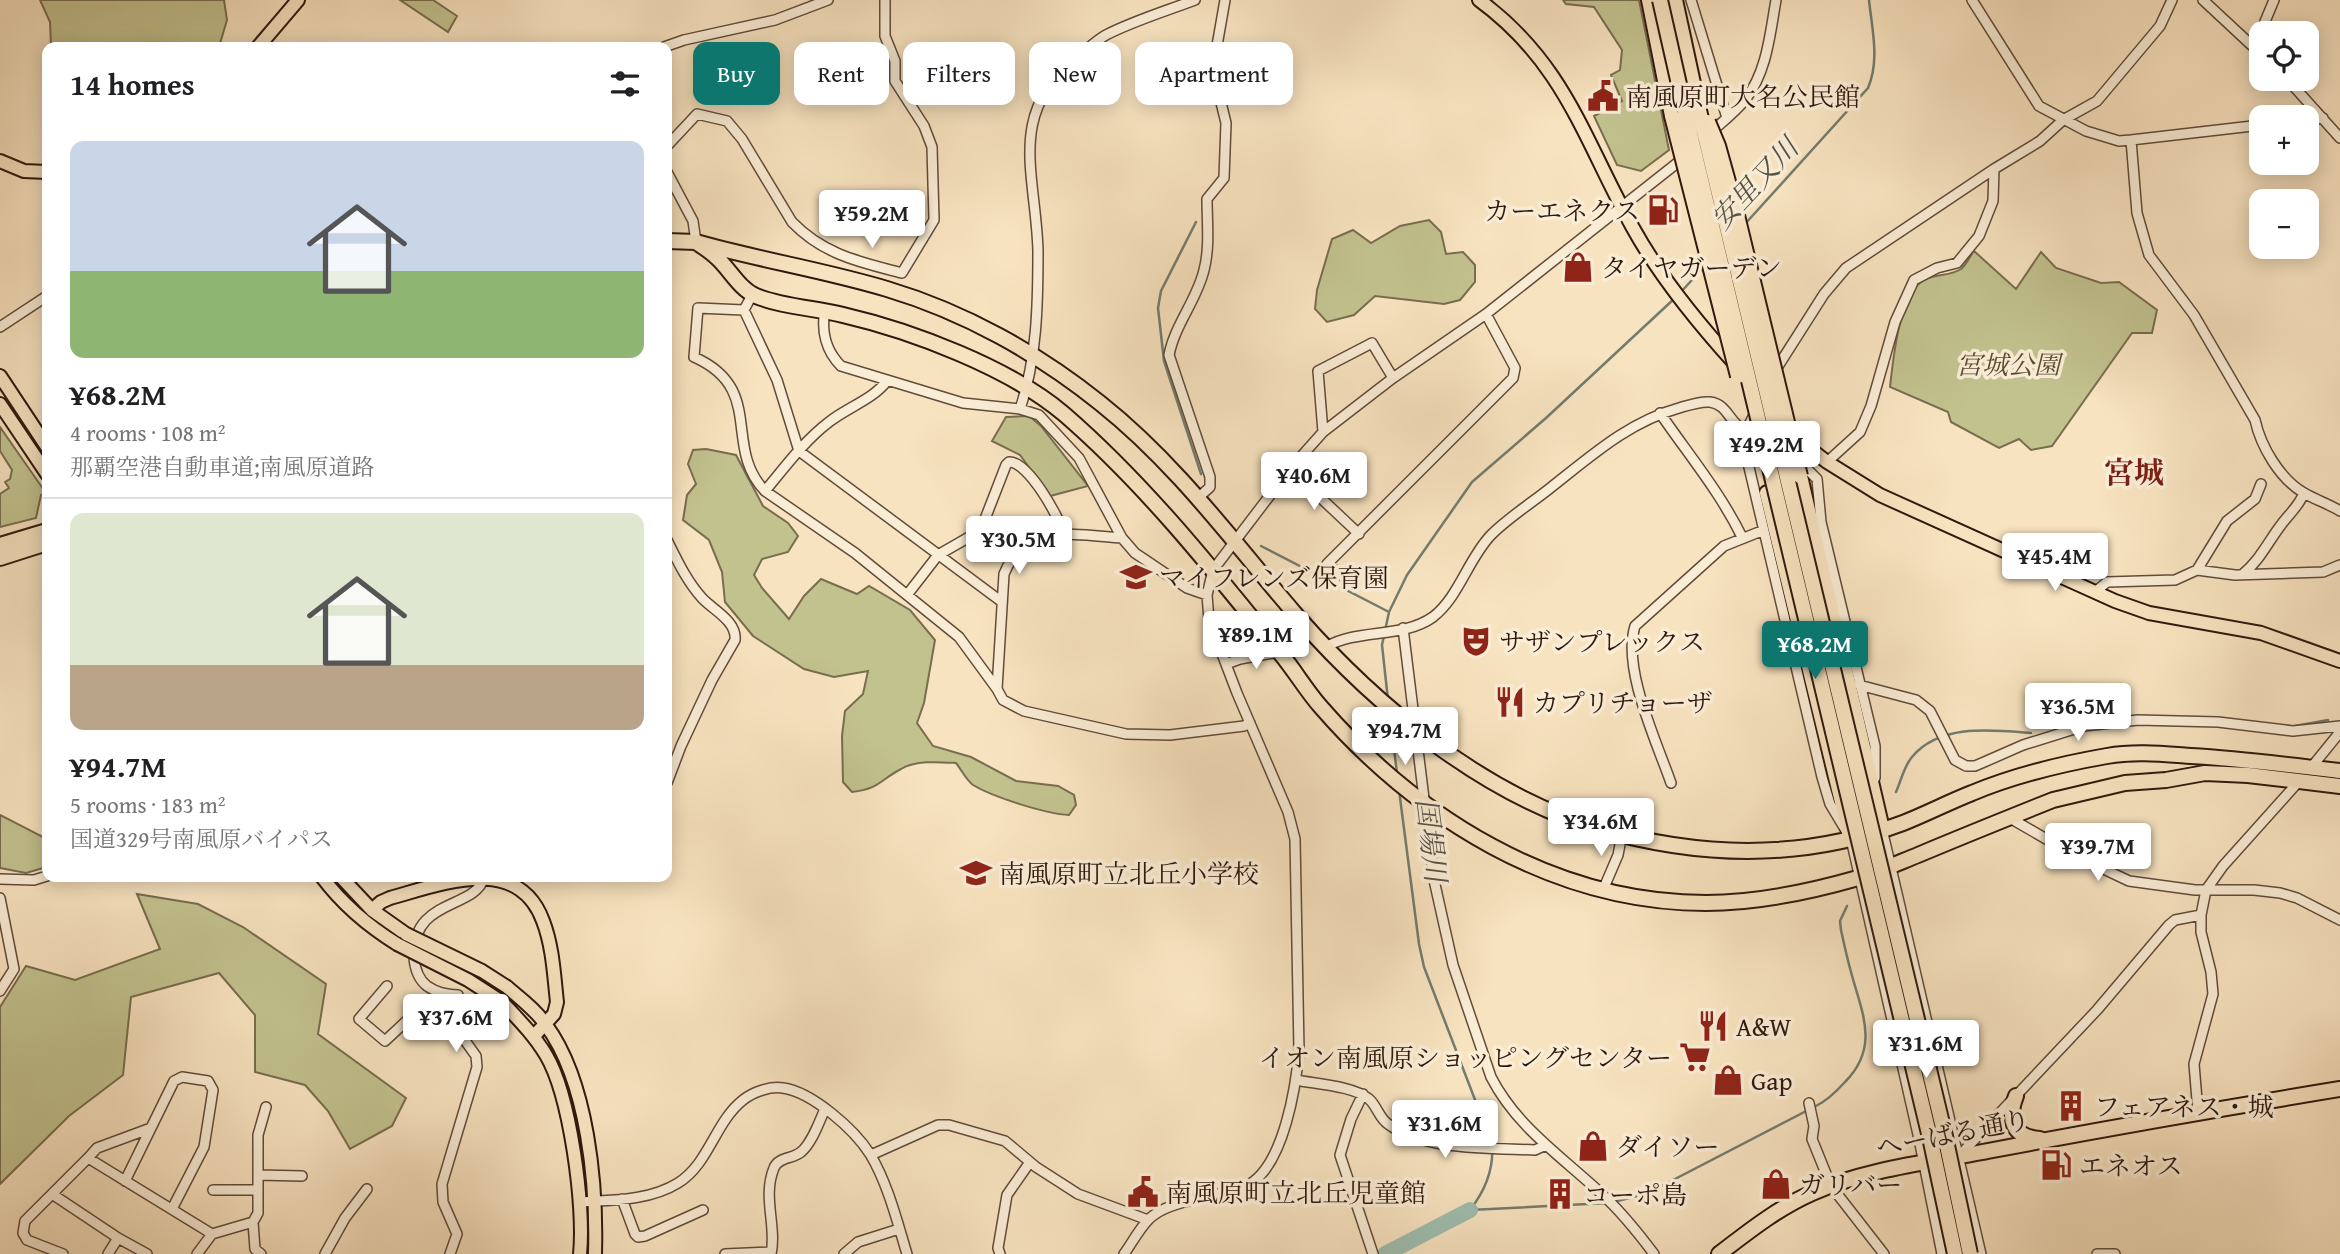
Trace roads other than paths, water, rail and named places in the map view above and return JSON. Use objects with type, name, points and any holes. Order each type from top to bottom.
[{"type":"highway","points":[[1649,0],[1672,116],[1851,839]]},
{"type":"highway","points":[[1660,0],[1928,1128],[1955,1254]]},
{"type":"highway","points":[[1675,0],[1697,102],[1945,1136],[1970,1254]]},
{"type":"highway","points":[[1697,102],[1711,126],[1725,168],[1880,823]]},
{"type":"highway","points":[[672,241],[696,242],[889,289],[953,313],[1033,355],[1069,379],[1118,418],[1199,497],[1326,647],[1401,716],[1455,757],[1521,797],[1553,812],[1622,834],[1723,852],[1792,850],[1851,839],[1880,823],[2045,768],[2112,755],[2148,752],[2340,771]]},
{"type":"highway","points":[[696,242],[717,257],[751,295],[825,310],[904,333],[989,368],[1062,413],[1119,466],[1213,570],[1321,706],[1390,777],[1424,804],[1473,836],[1511,856],[1566,878],[1603,890],[1646,899],[1710,903],[1766,899],[1860,877],[2053,800],[2125,783],[2205,773],[2340,786]]},
{"type":"highway","points":[[0,545],[42,532]]},
{"type":"highway","points":[[0,558],[42,545]]},
{"type":"highway","name":"へーばる通り","points":[[1719,1254],[1778,1211],[1831,1186],[1876,1172],[2046,1139],[2340,1089]]},
{"type":"highway","points":[[2016,1096],[2011,1108],[2013,1124],[2018,1132],[2029,1138],[2046,1139]]},
{"type":"main road","points":[[262,42],[298,0]]},
{"type":"main road","points":[[1479,0],[1510,23],[1536,52],[1555,79],[1585,131],[1644,247],[1688,309],[1746,375],[1782,426],[1826,463],[1918,514],[2149,613],[2262,634],[2340,661]]},
{"type":"main road","points":[[0,162],[24,171],[42,172]]},
{"type":"main road","points":[[0,376],[42,439]]},
{"type":"main road","points":[[0,404],[42,467]]},
{"type":"main road","points":[[326,882],[347,907],[372,929],[468,980],[502,1002],[534,1036],[547,1056],[559,1084],[565,1108],[579,1202],[580,1254]]},
{"type":"main road","points":[[346,882],[372,910],[406,933],[482,971],[507,987],[545,1023],[564,1055],[578,1089],[594,1201],[595,1254]]},
{"type":"main road","points":[[372,910],[390,898],[455,882]]},
{"type":"main road","points":[[504,882],[517,887],[534,904],[544,924],[553,965],[557,1002],[554,1014],[534,1036]]},
{"type":"street","points":[[672,44],[775,20],[828,0]]},
{"type":"street","points":[[672,141],[697,114],[727,121],[742,139],[792,222],[802,232],[851,260],[902,272],[933,220],[932,148],[924,126],[895,81],[895,61],[885,36],[885,0]]},
{"type":"street","points":[[1020,409],[1027,389],[1033,355],[1037,311],[1038,248],[1029,139],[1039,100],[1062,70],[1104,36],[1195,0]]},
{"type":"street","points":[[1199,497],[1210,487],[1210,477],[1169,355],[1173,338],[1204,272],[1208,250],[1206,199],[1224,178],[1226,123],[1215,78],[1215,57],[1225,0]]},
{"type":"street","points":[[1691,0],[1727,118]]},
{"type":"street","points":[[1124,1254],[1148,1220],[1173,1206],[1242,1188],[1262,1174],[1278,1143],[1296,1080],[1299,1050],[1297,852],[1288,812],[1209,620],[1207,595],[1213,570],[1290,469],[1323,432],[1392,378],[1486,314],[1676,164],[1727,118],[1747,97],[1760,72],[1776,0]]},
{"type":"street","points":[[1972,0],[2039,106],[2063,120],[2119,141],[2249,126]]},
{"type":"street","points":[[1942,1254],[1925,1163],[1851,839],[1830,804],[1822,777],[1744,446],[1745,431],[1773,374],[1824,294],[1846,268],[2040,141],[2063,120],[2097,101],[2160,26],[2172,0]]},
{"type":"street","points":[[2203,0],[2249,43]]},
{"type":"street","points":[[2267,21],[2274,0]]},
{"type":"street","points":[[2298,91],[2340,138]]},
{"type":"street","points":[[2319,118],[2323,118]]},
{"type":"street","points":[[2131,140],[2137,213],[2149,255],[2194,316],[2255,419],[2257,429],[2286,480],[2304,493],[2340,511]]},
{"type":"street","points":[[1826,463],[1860,432],[1871,406],[1895,322],[1914,280],[1937,268],[1957,263],[1979,236],[1993,201],[1994,169]]},
{"type":"street","points":[[672,181],[693,221],[696,242]]},
{"type":"street","points":[[744,310],[751,295]]},
{"type":"street","points":[[0,327],[42,299]]},
{"type":"street","points":[[744,310],[698,308],[694,357],[708,363],[725,377],[736,394],[749,466],[756,481],[765,491],[855,553],[959,637],[998,689],[1003,700],[1024,711],[1126,734],[1170,735],[1250,723]]},
{"type":"street","points":[[744,310],[777,380],[799,451],[1002,602]]},
{"type":"street","points":[[825,310],[827,346],[832,357],[841,366],[963,403],[1020,409],[1039,415],[1079,458],[1122,538],[1135,552],[1187,588],[1207,595]]},
{"type":"street","points":[[1352,583],[1327,564],[1513,377],[1515,368],[1486,314]]},
{"type":"street","points":[[1323,432],[1318,372],[1372,343],[1392,378]]},
{"type":"street","points":[[765,491],[812,436],[831,420],[878,392],[887,381]]},
{"type":"street","points":[[1326,647],[1338,641],[1399,629],[1430,619],[1441,610],[1481,548],[1504,524],[1613,439],[1634,425],[1660,414],[1703,402],[1718,404],[1745,431],[1804,464],[1817,479],[1821,522],[1877,755],[1875,776],[1882,811],[1880,823],[1981,1254]]},
{"type":"street","points":[[1660,414],[1711,483],[1742,537]]},
{"type":"street","points":[[907,595],[938,555],[971,536],[985,519],[1009,462],[1019,464],[1043,493],[1064,534]]},
{"type":"street","points":[[1290,469],[1359,534]]},
{"type":"street","points":[[2197,570],[2227,521],[2255,499],[2261,484]]},
{"type":"street","points":[[2243,574],[2258,561],[2274,534],[2298,506],[2304,493]]},
{"type":"street","points":[[1671,783],[1632,670],[1631,638],[1635,626],[1724,545],[1764,530]]},
{"type":"street","points":[[998,689],[1003,574],[1010,558],[1023,546],[1045,536],[1064,534],[1122,538]]},
{"type":"street","points":[[672,550],[683,573],[702,598],[736,633],[736,640],[712,680],[672,770]]},
{"type":"street","points":[[2095,592],[2108,582],[2175,580],[2197,570],[2243,574],[2323,572],[2340,565]]},
{"type":"street","points":[[1399,629],[1415,727],[1434,880],[1453,965],[1484,1058],[1508,1106],[1546,1145],[1605,1197],[1654,1254]]},
{"type":"street","points":[[1226,664],[1279,652]]},
{"type":"street","points":[[1859,685],[1916,700],[1930,711],[1955,760],[1975,766],[2023,745],[2084,726],[2138,720],[2218,722],[2293,731],[2340,726]]},
{"type":"street","points":[[2198,1112],[2194,1064],[2213,994],[2211,972],[2201,932],[2206,890],[2223,866],[2340,732]]},
{"type":"street","points":[[2010,818],[2072,854],[2129,881],[2206,890],[2280,893],[2339,918]]},
{"type":"street","points":[[1603,890],[1618,855],[1622,834]]},
{"type":"street","points":[[0,879],[34,880],[42,878]]},
{"type":"street","points":[[458,995],[442,994],[422,982],[416,971],[416,941],[428,917],[475,891],[483,882]]},
{"type":"street","points":[[0,898],[15,969],[0,991]]},
{"type":"street","points":[[1959,1157],[2097,1010],[2169,925],[2175,920],[2201,915]]},
{"type":"street","points":[[387,986],[359,1019],[386,1041],[416,1012],[449,1018],[477,1056],[477,1067],[442,1184],[443,1202],[457,1234],[450,1254]]},
{"type":"street","points":[[125,1181],[174,1081],[182,1077],[208,1081],[212,1090],[204,1147],[172,1209]]},
{"type":"street","points":[[1296,1080],[1363,1094],[1388,1124],[1433,1143],[1535,1150],[1546,1145]]},
{"type":"street","points":[[579,1202],[622,1199],[660,1191],[688,1176],[740,1102],[771,1088],[784,1088],[807,1097],[825,1109],[859,1139],[871,1156],[888,1195],[907,1254]]},
{"type":"street","points":[[1363,1094],[1351,1119],[1340,1155],[1373,1254]]},
{"type":"street","points":[[1810,1105],[1812,1139],[1831,1186],[1884,1254]]},
{"type":"street","points":[[261,1254],[255,1249],[253,1222],[258,1213],[258,1135],[266,1107]]},
{"type":"street","points":[[725,1254],[771,1253],[774,1243],[768,1195],[773,1170],[780,1161],[802,1151],[825,1109]]},
{"type":"street","points":[[871,1156],[943,1124],[1005,1141],[1030,1162],[1078,1194],[1148,1220]]},
{"type":"street","points":[[63,1254],[27,1240],[23,1233],[25,1221],[97,1149],[151,1128]]},
{"type":"street","points":[[88,1158],[212,1234]]},
{"type":"street","points":[[1000,1254],[998,1248],[1007,1195],[1030,1162]]},
{"type":"street","points":[[258,1175],[302,1176]]},
{"type":"street","points":[[325,1254],[345,1218],[367,1189]]},
{"type":"street","points":[[214,1191],[258,1190]]},
{"type":"street","points":[[52,1194],[147,1254]]},
{"type":"street","points":[[622,1199],[638,1237],[703,1210]]},
{"type":"street","points":[[197,1254],[212,1234],[253,1222]]},
{"type":"street","points":[[844,1254],[858,1242],[899,1229]]},
{"type":"street","points":[[108,1254],[118,1238]]},
{"type":"street","points":[[2097,1254],[2115,1254]]},
{"type":"waterway","name":"安里又川","points":[[1745,224],[1868,88],[1874,67],[1869,0]]},
{"type":"waterway","points":[[1196,222],[1161,291],[1158,308],[1164,361],[1201,474]]},
{"type":"waterway","name":"安里又川","points":[[1680,293],[1704,267]]},
{"type":"waterway","name":"国場川","points":[[1388,700],[1382,645],[1389,612],[1407,575],[1472,482],[1546,418],[1675,298]]},
{"type":"waterway","points":[[1261,546],[1389,612]]},
{"type":"waterway","name":"国場川","points":[[1390,717],[1397,773]]},
{"type":"waterway","points":[[2295,726],[2328,720]]},
{"type":"waterway","points":[[1896,792],[1912,757],[1937,738],[1984,730],[2031,733]]},
{"type":"waterway","name":"国場川","points":[[1399,790],[1424,967],[1492,1144],[1492,1162],[1487,1179],[1470,1210]]},
{"type":"waterway","points":[[1613,1202],[1646,1194],[1820,1104],[1856,1069],[1865,1043],[1865,1029],[1841,930],[1840,921],[1847,906]]},
{"type":"waterway","points":[[1470,1210],[1607,1203]]},
{"type":"waterway","name":"国場川","points":[[1385,1254],[1470,1210]]},
{"type":"place","name":"南風原町大名公民館","points":[[1603,96]]},
{"type":"place","name":"カーエネクス","points":[[1663,210]]},
{"type":"place","name":"タイヤガーデン","points":[[1578,267]]},
{"type":"place","name":"マイフレンズ保育園","points":[[1136,577]]},
{"type":"place","name":"サザンプレックス","points":[[1476,641]]},
{"type":"place","name":"カプリチョーザ","points":[[1510,702]]},
{"type":"place","name":"南風原町立北丘小学校","points":[[976,873]]},
{"type":"place","name":"A&W","points":[[1713,1026]]},
{"type":"place","name":"イオン南風原ショッピングセンター","points":[[1695,1057]]},
{"type":"place","name":"Gap","points":[[1728,1080]]},
{"type":"place","name":"フェアネス・城","points":[[2071,1106]]},
{"type":"place","name":"ダイソー","points":[[1593,1146]]},
{"type":"place","name":"エネオス","points":[[2056,1165]]},
{"type":"place","name":"ガリバー","points":[[1776,1184]]},
{"type":"place","name":"南風原町立北丘児童館","points":[[1143,1192]]},
{"type":"place","name":"コーポ島","points":[[1560,1194]]},
{"type":"district","name":"宮城","points":[[2134,472]]},
{"type":"park label","name":"宮城公園","points":[[2008,364]]}]
